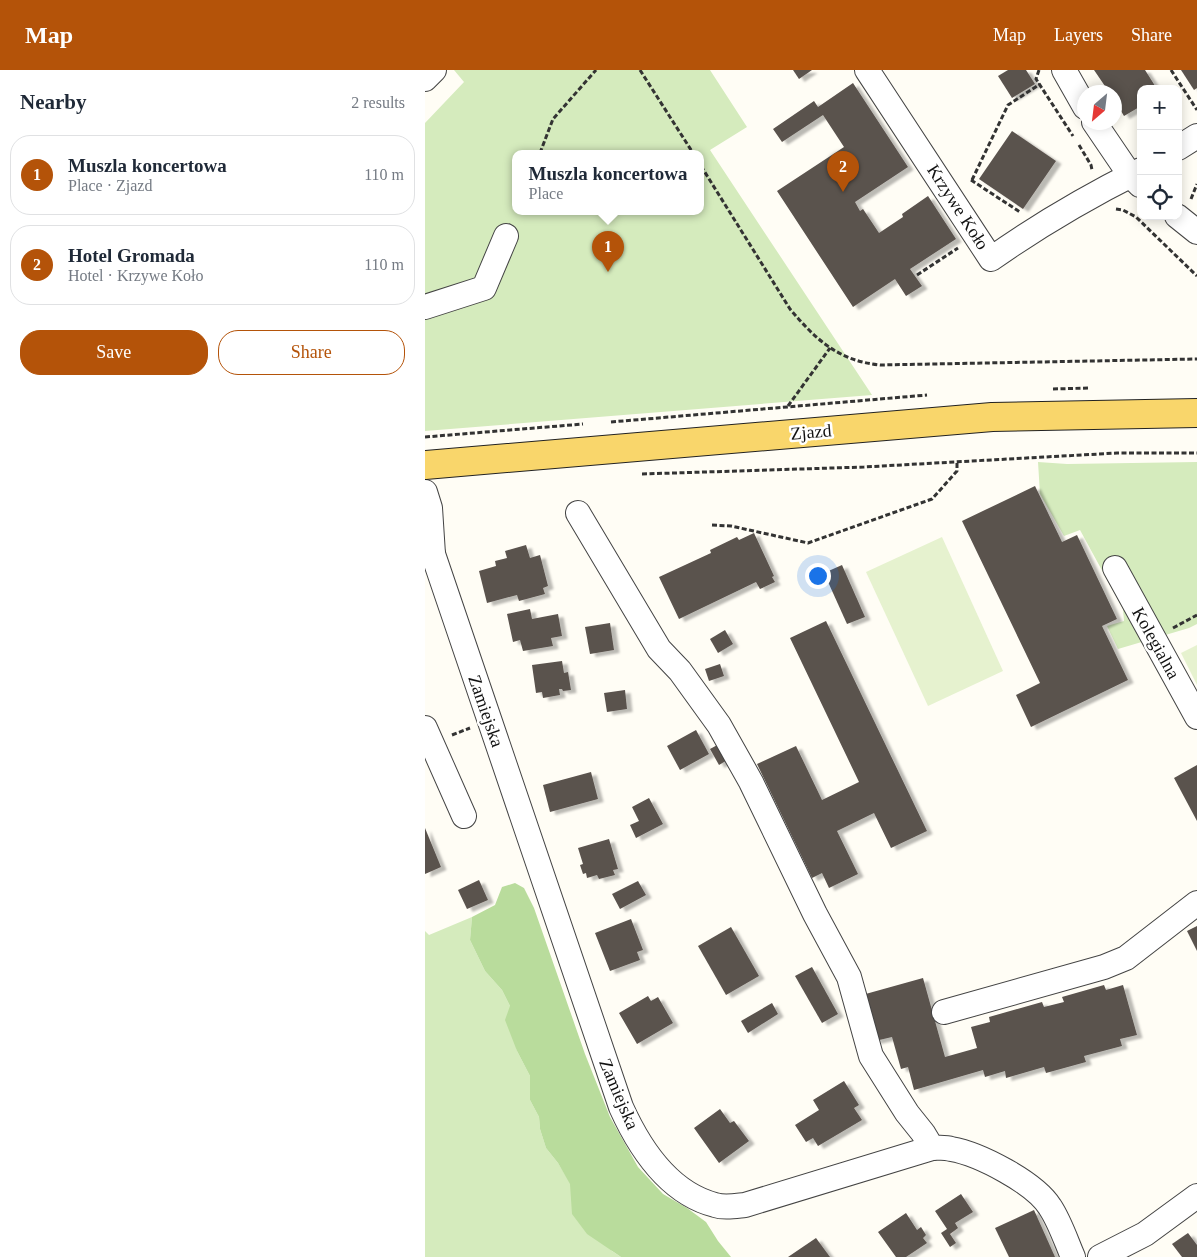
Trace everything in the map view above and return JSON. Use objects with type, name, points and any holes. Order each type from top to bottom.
[{"type":"main road","name":"Zjazd","points":[[425,465],[992,417],[1197,412]]},
{"type":"street","points":[[425,79],[434,70]]},
{"type":"street","name":"Krzywe Koło","points":[[867,70],[991,258],[1101,190],[1137,177]]},
{"type":"street","points":[[1064,70],[1077,93]]},
{"type":"street","points":[[1099,130],[1137,177]]},
{"type":"street","points":[[1182,145],[1197,136]]},
{"type":"street","points":[[1182,210],[1197,232]]},
{"type":"street","points":[[425,307],[484,288],[506,236]]},
{"type":"street","name":"Zamiejska","points":[[425,492],[430,508],[429,548],[621,1107],[629,1125],[645,1150],[668,1178],[700,1200],[716,1206],[745,1205],[932,1148],[951,1148],[978,1157],[1026,1184],[1040,1195],[1050,1208],[1073,1257]]},
{"type":"street","points":[[578,513],[659,649],[680,671],[719,725],[751,782],[815,914],[849,977],[871,1056],[932,1148]]},
{"type":"street","name":"Kolegialna","points":[[1115,568],[1197,717]]},
{"type":"street","points":[[428,735],[464,816]]},
{"type":"street","points":[[944,1012],[1105,967],[1126,958],[1197,903]]},
{"type":"street","points":[[1100,1257],[1145,1234],[1197,1196]]},
{"type":"path","points":[[541,150],[553,119],[595,70]]},
{"type":"path","points":[[640,70],[691,150]]},
{"type":"path","points":[[1039,70],[1036,79],[1074,136]]},
{"type":"path","points":[[1171,70],[1197,110]]},
{"type":"path","points":[[966,182],[972,180],[1008,105],[1040,84]]},
{"type":"path","points":[[1078,144],[1091,165],[1091,174]]},
{"type":"path","points":[[704,171],[790,309],[807,329],[830,348],[845,357],[863,363],[880,365],[1197,358]]},
{"type":"path","points":[[972,180],[1025,215]]},
{"type":"path","points":[[1182,210],[1197,184]]},
{"type":"path","points":[[1111,207],[1123,210],[1136,217],[1197,276]]},
{"type":"path","points":[[788,406],[830,348]]},
{"type":"path","points":[[712,525],[731,526],[808,543],[932,499],[957,471],[957,462]]},
{"type":"path","points":[[428,735],[489,721]]},
{"type":"green space","points":[[454,70],[710,70],[747,127],[710,150],[872,395],[425,431],[425,123],[464,82]]},
{"type":"green space","points":[[1038,462],[1067,464],[1197,462],[1197,624],[1118,649],[1107,626],[1124,621],[1123,609],[1080,530],[1064,536],[1040,494]]},
{"type":"green space","points":[[942,537],[1003,671],[928,706],[866,572]]},
{"type":"green space","points":[[1197,645],[1197,685],[1181,653]]},
{"type":"green space","points":[[515,883],[524,888],[534,908],[585,1054],[610,1117],[638,1167],[663,1194],[706,1222],[731,1257],[621,1257],[587,1234],[572,1214],[570,1184],[558,1163],[546,1148],[540,1129],[539,1117],[530,1100],[530,1076],[517,1051],[505,1020],[510,1006],[502,990],[485,971],[470,940],[472,917],[495,905],[502,887]]},
{"type":"green space","points":[[472,917],[470,940],[485,971],[502,990],[510,1006],[517,1051],[530,1076],[530,1100],[539,1117],[540,1129],[546,1148],[558,1163],[612,1251],[621,1257],[425,1257],[425,931],[429,935]]},
{"type":"building","points":[[793,70],[812,70],[799,79]]},
{"type":"building","points":[[1008,70],[1026,70],[1035,84],[1012,98],[998,76]]},
{"type":"building","points":[[1094,70],[1145,70],[1154,85],[1137,85],[1137,108],[1124,116],[1122,113],[1122,85],[1104,85]]},
{"type":"building","points":[[1181,70],[1197,70],[1197,88],[1194,90]]},
{"type":"building","points":[[853,83],[908,167],[855,202],[860,211],[863,209],[879,233],[903,217],[902,214],[928,196],[956,239],[910,269],[922,286],[906,296],[895,279],[853,307],[777,191],[844,147],[823,115],[782,142],[773,129],[814,101],[818,107]]},
{"type":"building","points":[[1012,131],[1056,161],[1023,209],[979,179]]},
{"type":"building","points":[[1035,486],[1062,542],[1077,535],[1117,619],[1102,626],[1128,680],[1031,727],[1016,695],[1040,683],[962,521]]},
{"type":"building","points":[[754,533],[775,582],[760,589],[756,582],[679,619],[659,577],[711,553],[710,550],[737,537],[739,540]]},
{"type":"building","points":[[526,545],[530,558],[540,555],[548,586],[543,588],[545,594],[519,601],[517,595],[487,603],[479,571],[496,566],[495,561],[507,558],[505,551]]},
{"type":"building","points":[[842,565],[865,617],[847,624],[824,573]]},
{"type":"building","points":[[530,609],[532,619],[558,614],[562,636],[551,638],[553,646],[523,651],[520,640],[513,642],[507,614]]},
{"type":"building","points":[[826,621],[927,831],[891,848],[874,813],[837,831],[858,874],[829,888],[822,873],[812,878],[757,764],[796,746],[822,800],[859,782],[790,638]]},
{"type":"building","points":[[610,623],[614,650],[590,654],[585,627]]},
{"type":"building","points":[[725,630],[733,644],[718,653],[710,639]]},
{"type":"building","points":[[562,661],[564,673],[568,672],[571,690],[563,691],[559,689],[560,695],[543,698],[542,692],[536,693],[532,665]]},
{"type":"building","points":[[720,664],[724,676],[709,681],[705,669]]},
{"type":"building","points":[[625,690],[627,709],[607,712],[604,693]]},
{"type":"building","points":[[696,730],[709,754],[680,770],[667,746]]},
{"type":"building","points":[[721,743],[729,759],[719,765],[710,749]]},
{"type":"building","points":[[1197,765],[1197,821],[1174,778]]},
{"type":"building","points":[[591,772],[598,799],[550,812],[543,785]]},
{"type":"building","points":[[649,798],[663,824],[636,838],[630,825],[639,821],[632,807]]},
{"type":"building","points":[[425,828],[441,867],[425,874]]},
{"type":"building","points":[[609,839],[618,869],[613,870],[615,875],[599,879],[597,875],[587,878],[586,873],[583,874],[580,865],[583,864],[578,848]]},
{"type":"building","points":[[479,880],[488,900],[467,909],[458,890]]},
{"type":"building","points":[[638,881],[646,895],[620,909],[612,894]]},
{"type":"building","points":[[631,919],[643,950],[637,952],[640,960],[610,971],[595,933]]},
{"type":"building","points":[[1197,926],[1197,951],[1187,931]]},
{"type":"building","points":[[731,927],[759,976],[726,995],[698,946]]},
{"type":"building","points":[[812,967],[838,1014],[822,1023],[795,976]]},
{"type":"building","points":[[923,978],[945,1057],[977,1048],[971,1027],[990,1022],[989,1017],[1042,1002],[1044,1007],[1064,1002],[1062,997],[1104,985],[1106,990],[1123,985],[1137,1035],[1120,1039],[1122,1046],[1084,1056],[1086,1062],[1046,1073],[1044,1067],[1006,1078],[1005,1071],[985,1077],[983,1070],[914,1090],[908,1067],[901,1069],[892,1037],[875,1041],[862,995]]},
{"type":"building","points":[[648,996],[651,1001],[658,997],[673,1023],[637,1044],[619,1013]]},
{"type":"building","points":[[772,1003],[778,1014],[748,1033],[741,1021]]},
{"type":"building","points":[[844,1081],[859,1105],[854,1108],[862,1120],[818,1146],[813,1138],[806,1142],[795,1125],[819,1110],[813,1100]]},
{"type":"building","points":[[720,1109],[730,1123],[734,1121],[749,1141],[719,1163],[694,1128]]},
{"type":"building","points":[[961,1194],[973,1212],[955,1223],[958,1228],[950,1234],[956,1243],[950,1247],[941,1233],[947,1229],[935,1211]]},
{"type":"building","points":[[1034,1210],[1055,1257],[1009,1257],[995,1228]]},
{"type":"building","points":[[906,1213],[917,1230],[921,1227],[926,1235],[923,1238],[927,1243],[906,1257],[896,1257],[878,1232]]},
{"type":"building","points":[[1188,1233],[1197,1245],[1197,1257],[1182,1257],[1172,1244]]},
{"type":"building","points":[[816,1238],[830,1257],[788,1257]]},
{"type":"place","name":"Hotel Gromada","points":[[843,192]]},
{"type":"place","name":"Muszla koncertowa","points":[[608,272]]}]
